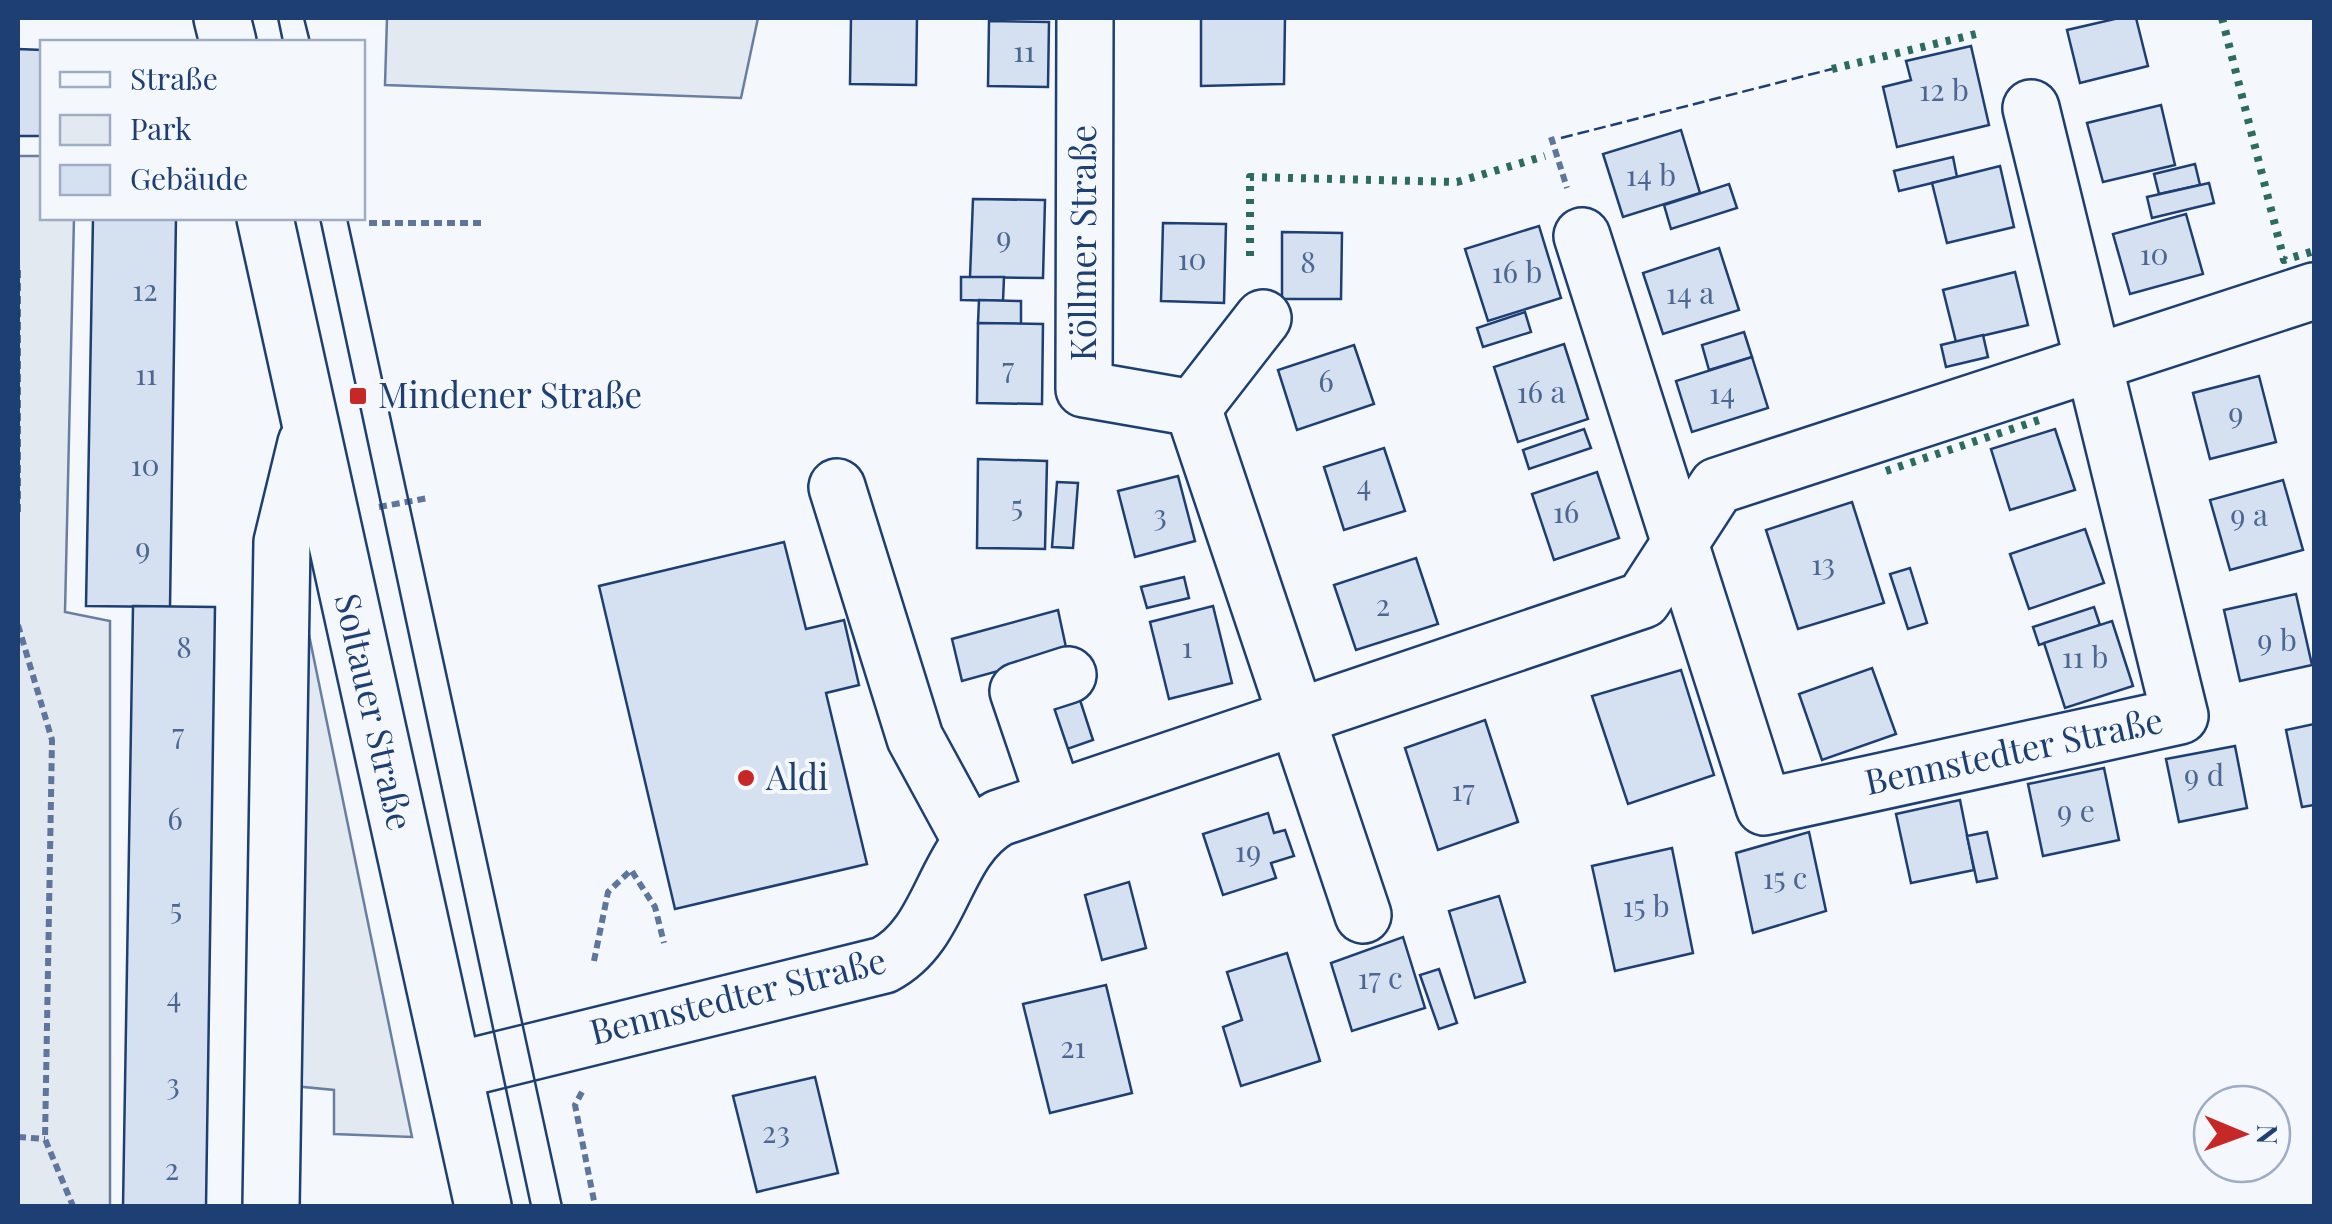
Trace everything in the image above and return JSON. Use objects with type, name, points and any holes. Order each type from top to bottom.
[{"type":"street","name":"Köllmer Straße","points":[[1085,18],[1084,389],[1193,408]]},
{"type":"street","name":"Bennstedter Straße","points":[[1582,236],[1764,807],[2180,716],[2031,108]]},
{"type":"street","name":"Soltauer Straße","points":[[265,220],[309,433],[483,1206]]},
{"type":"street","points":[[837,487],[915,738],[970,839],[999,818],[1054,797],[1295,720],[1643,600],[1717,486],[2314,291]]},
{"type":"street","points":[[1262,318],[1193,408],[1363,915]]},
{"type":"street","points":[[271,1206],[282,542],[309,433]]},
{"type":"street","points":[[1054,797],[1018,690],[1068,675]]},
{"type":"street","name":"Bennstedter Straße","points":[[454,1071],[884,964],[917,940],[970,839]]},
{"type":"path","points":[[369,223],[482,223]]},
{"type":"path","points":[[18,270],[18,514]]},
{"type":"path","points":[[18,625],[52,740],[45,1140],[73,1206]]},
{"type":"path","points":[[594,960],[608,892],[630,870],[655,907],[664,942]]},
{"type":"path","points":[[18,1137],[45,1140]]},
{"type":"green space","points":[[387,18],[758,18],[741,98],[385,85]]},
{"type":"green space","points":[[18,156],[40,156],[40,220],[74,220],[65,612],[110,621],[110,1206],[18,1206]]},
{"type":"green space","points":[[300,591],[412,1137],[334,1134],[334,1090],[294,1086]]},
{"type":"building","points":[[851,18],[917,18],[916,85],[850,84]]},
{"type":"building","points":[[1201,18],[1285,18],[1284,84],[1201,86]]},
{"type":"building","points":[[2136,18],[2148,66],[2080,83],[2067,30]]},
{"type":"building","points":[[989,21],[1049,22],[1048,87],[988,86]]},
{"type":"building","points":[[1971,46],[1989,125],[1897,147],[1883,87],[1911,80],[1906,61]]},
{"type":"building","points":[[18,49],[40,50],[40,136],[18,136]]},
{"type":"building","points":[[2161,105],[2175,165],[2103,182],[2087,123]]},
{"type":"building","points":[[1681,130],[1700,193],[1623,217],[1603,154]]},
{"type":"building","points":[[1953,157],[1957,177],[1899,191],[1894,171]]},
{"type":"building","points":[[2195,164],[2200,185],[2159,194],[2154,174]]},
{"type":"building","points":[[2000,166],[2014,227],[1947,243],[1932,183]]},
{"type":"building","points":[[2209,183],[2214,203],[2152,218],[2147,197]]},
{"type":"building","points":[[1729,184],[1737,208],[1671,229],[1664,205]]},
{"type":"building","points":[[973,199],[1045,200],[1043,278],[970,277]]},
{"type":"building","points":[[2186,214],[2203,274],[2130,294],[2113,234]]},
{"type":"building","points":[[93,220],[176,220],[170,607],[86,606]]},
{"type":"building","points":[[1163,223],[1226,224],[1224,303],[1161,301]]},
{"type":"building","points":[[1539,226],[1561,298],[1488,321],[1465,249]]},
{"type":"building","points":[[1282,232],[1342,233],[1341,299],[1282,299]]},
{"type":"building","points":[[1719,248],[1739,310],[1663,334],[1643,273]]},
{"type":"building","points":[[2015,272],[2028,325],[1956,342],[1943,290]]},
{"type":"building","points":[[961,277],[1004,277],[1003,301],[961,300]]},
{"type":"building","points":[[979,300],[1021,301],[1021,324],[978,323]]},
{"type":"building","points":[[1525,312],[1531,332],[1483,347],[1477,328]]},
{"type":"building","points":[[978,323],[1043,324],[1042,404],[977,403]]},
{"type":"building","points":[[1744,332],[1752,357],[1709,370],[1702,345]]},
{"type":"building","points":[[1983,335],[1988,357],[1946,367],[1941,345]]},
{"type":"building","points":[[1564,344],[1588,419],[1518,442],[1494,367]]},
{"type":"building","points":[[1354,345],[1374,404],[1297,430],[1278,370]]},
{"type":"building","points":[[1752,357],[1768,408],[1692,432],[1676,381]]},
{"type":"building","points":[[2259,376],[2276,442],[2210,459],[2193,393]]},
{"type":"building","points":[[1584,429],[1591,448],[1529,469],[1523,450]]},
{"type":"building","points":[[2055,429],[2075,490],[2010,510],[1991,449]]},
{"type":"building","points":[[1384,448],[1405,511],[1344,530],[1324,467]]},
{"type":"building","points":[[978,459],[1047,461],[1045,549],[977,548]]},
{"type":"building","points":[[1597,472],[1619,538],[1554,560],[1532,494]]},
{"type":"building","points":[[1178,476],[1195,541],[1135,557],[1118,491]]},
{"type":"building","points":[[2283,480],[2303,550],[2230,570],[2210,500]]},
{"type":"building","points":[[1057,482],[1078,483],[1073,548],[1052,547]]},
{"type":"building","points":[[1852,502],[1884,603],[1798,629],[1766,530]]},
{"type":"building","points":[[2085,529],[2104,583],[2029,609],[2010,554]]},
{"type":"building","name":"Aldi","points":[[784,542],[806,629],[844,620],[859,685],[826,693],[867,864],[675,909],[599,586]]},
{"type":"building","points":[[1416,558],[1438,624],[1356,650],[1334,585]]},
{"type":"building","points":[[1910,568],[1927,623],[1908,629],[1890,574]]},
{"type":"building","points":[[1184,577],[1189,598],[1147,608],[1141,587]]},
{"type":"building","points":[[2296,594],[2312,665],[2240,681],[2224,610]]},
{"type":"building","points":[[133,606],[215,607],[206,1206],[123,1206]]},
{"type":"building","points":[[1213,606],[1232,683],[1169,699],[1150,622]]},
{"type":"building","points":[[2094,607],[2100,625],[2039,645],[2033,627]]},
{"type":"building","points":[[1058,610],[1067,652],[962,681],[952,639]]},
{"type":"building","points":[[2112,621],[2133,686],[2065,708],[2044,643]]},
{"type":"building","points":[[1872,668],[1896,734],[1822,760],[1799,694]]},
{"type":"building","points":[[1681,670],[1714,775],[1628,804],[1592,696]]},
{"type":"building","points":[[1080,700],[1093,740],[1053,754],[1040,713]]},
{"type":"building","points":[[1485,720],[1518,822],[1438,850],[1405,748]]},
{"type":"building","points":[[2314,724],[2314,805],[2302,807],[2286,730]]},
{"type":"building","points":[[2235,746],[2247,808],[2179,822],[2166,759]]},
{"type":"building","points":[[2104,768],[2119,840],[2043,856],[2028,784]]},
{"type":"building","points":[[1960,800],[1974,870],[1911,883],[1896,814]]},
{"type":"building","points":[[1268,813],[1274,833],[1285,830],[1294,856],[1271,863],[1276,878],[1223,895],[1203,834]]},
{"type":"building","points":[[1809,832],[1826,911],[1753,933],[1736,853]]},
{"type":"building","points":[[1987,832],[1997,878],[1977,882],[1967,836]]},
{"type":"building","points":[[1672,848],[1693,953],[1615,971],[1592,866]]},
{"type":"building","points":[[1129,882],[1146,948],[1102,960],[1085,895]]},
{"type":"building","points":[[1499,896],[1525,982],[1475,998],[1449,911]]},
{"type":"building","points":[[1403,937],[1425,1008],[1352,1031],[1331,963]]},
{"type":"building","points":[[1287,953],[1320,1061],[1241,1086],[1223,1027],[1242,1020],[1227,972]]},
{"type":"building","points":[[1439,969],[1457,1023],[1439,1029],[1420,975]]},
{"type":"building","points":[[1106,985],[1132,1093],[1050,1113],[1023,1004]]},
{"type":"building","points":[[815,1077],[838,1173],[757,1192],[733,1096]]},
{"type":"tram line","points":[[278,18],[283,40]]},
{"type":"tram line","points":[[304,18],[310,40]]},
{"type":"tram line","points":[[320,220],[531,1206]]},
{"type":"tram line","points":[[347,220],[562,1206]]},
{"type":"hedge","points":[[2222,18],[2284,260],[2314,251]]},
{"type":"hedge","points":[[1832,69],[1976,34]]},
{"type":"hedge","points":[[1250,256],[1250,177],[1457,182],[1545,156]]},
{"type":"hedge","points":[[1886,471],[2039,420]]},
{"type":"fence","points":[[1561,138],[1832,69]]},
{"type":"place","name":"Mindener Straße","points":[[358,396]]},
{"type":"place","name":"Aldi","points":[[746,778]]}]
